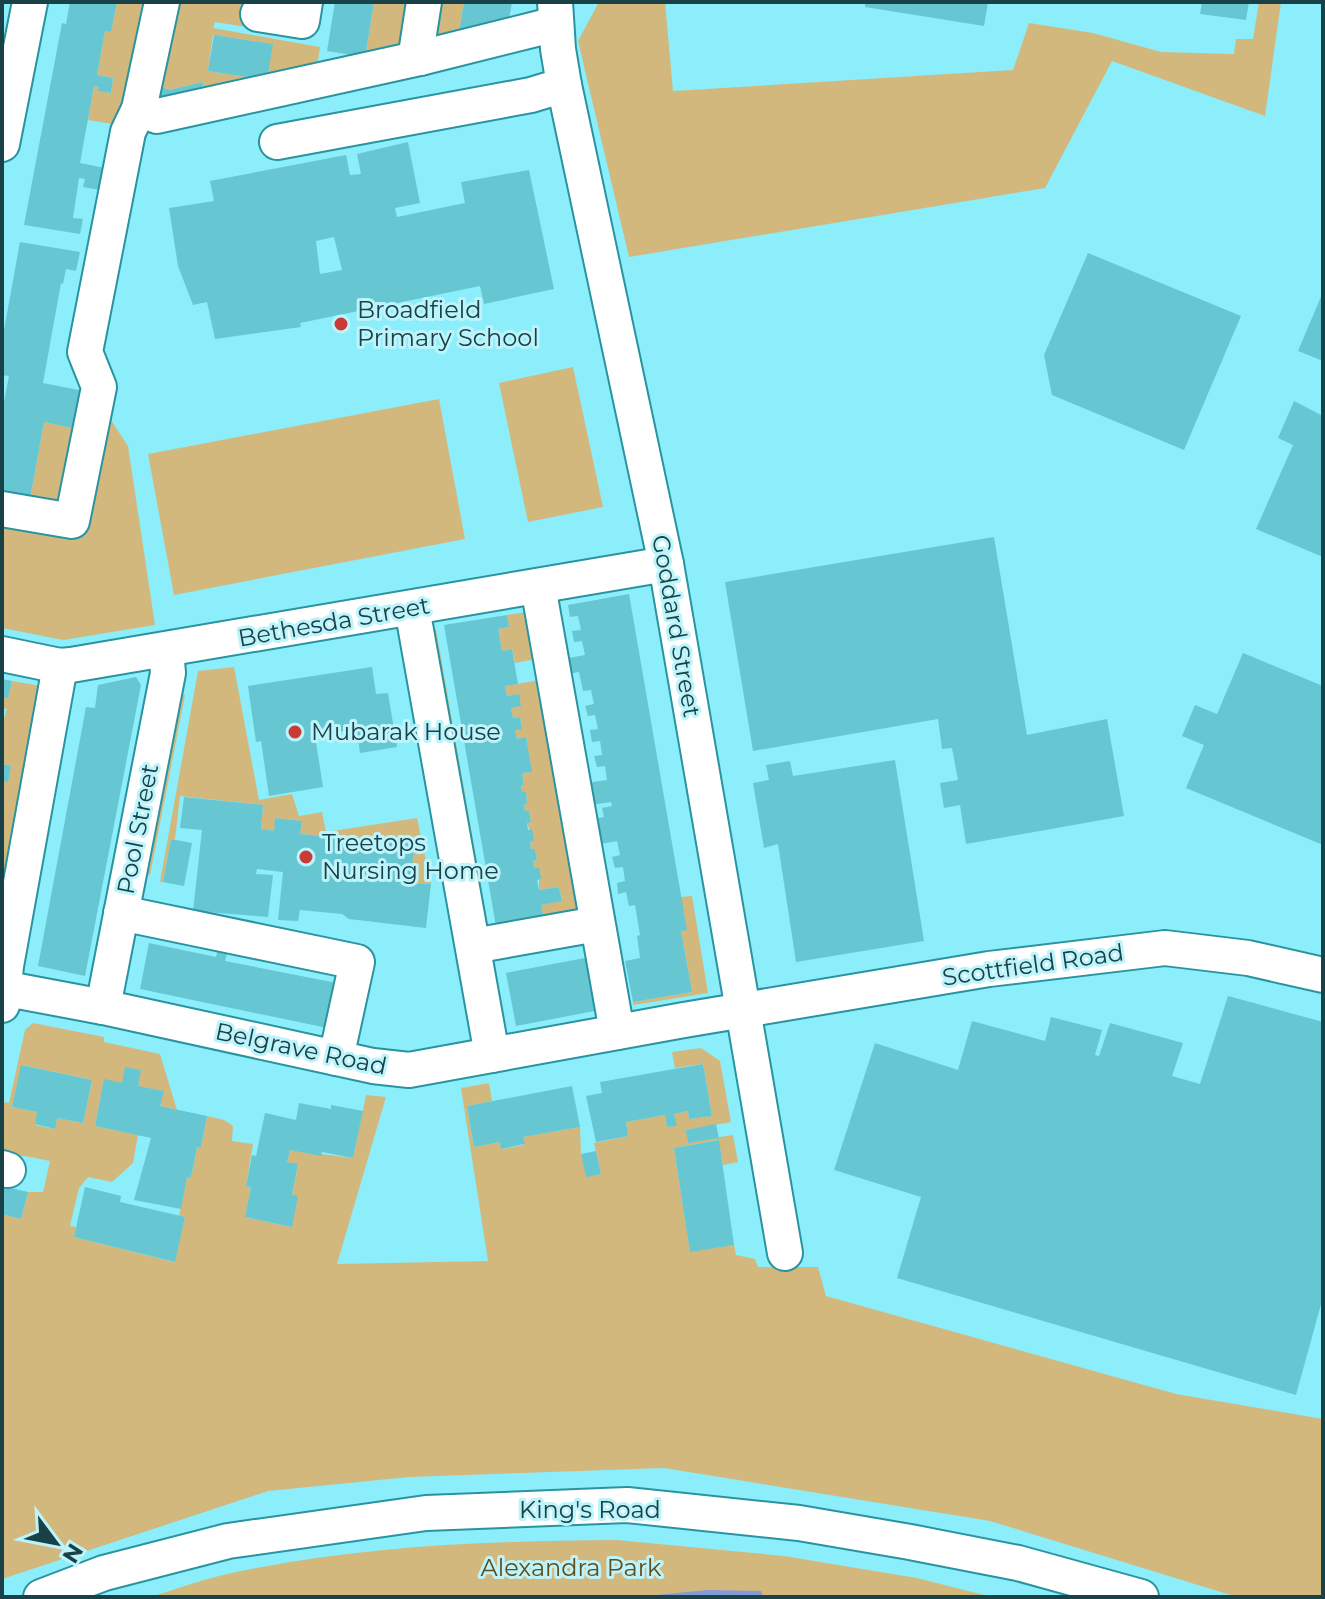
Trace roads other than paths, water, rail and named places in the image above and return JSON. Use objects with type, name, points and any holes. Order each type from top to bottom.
[{"type":"street","points":[[2,144],[30,2]]},
{"type":"street","points":[[2,509],[72,521],[99,387],[85,352],[128,132],[139,109],[162,2]]},
{"type":"street","points":[[258,14],[302,21],[305,2]]},
{"type":"street","points":[[420,58],[417,47],[424,2]]},
{"type":"street","points":[[139,109],[157,116],[420,58],[556,13]]},
{"type":"street","name":"Goddard Street","points":[[556,13],[564,85],[666,564],[785,1253]]},
{"type":"street","points":[[277,142],[531,95],[564,85]]},
{"type":"street","name":"Bethesda Street","points":[[2,654],[60,666],[666,564]]},
{"type":"street","points":[[538,586],[617,1032]]},
{"type":"street","points":[[412,608],[492,1055]]},
{"type":"street","name":"Pool Street","points":[[103,1007],[168,673],[166,650]]},
{"type":"street","points":[[3,994],[60,666]]},
{"type":"street","points":[[121,913],[357,962],[336,1058]]},
{"type":"street","points":[[473,946],[597,924]]},
{"type":"street","name":"Scottfield Road","points":[[743,1010],[989,969],[1165,948],[1248,958],[1323,975]]},
{"type":"street","name":"Belgrave Road","points":[[3,994],[103,1007],[373,1066],[409,1070],[743,1010]]},
{"type":"street","name":"King's Road","points":[[41,1597],[104,1573],[228,1541],[426,1513],[627,1505],[799,1523],[910,1542],[1018,1563],[1141,1597]]},
{"type":"water","points":[[708,1590],[761,1591],[763,1597],[635,1597]]},
{"type":"place","name":"Broadfield Primary School","points":[[341,324]]},
{"type":"place","name":"Mubarak House","points":[[295,732]]},
{"type":"place","name":"Treetops Nursing Home","points":[[306,857]]},
{"type":"park label","name":"Alexandra Park","points":[[571,1568]]}]
